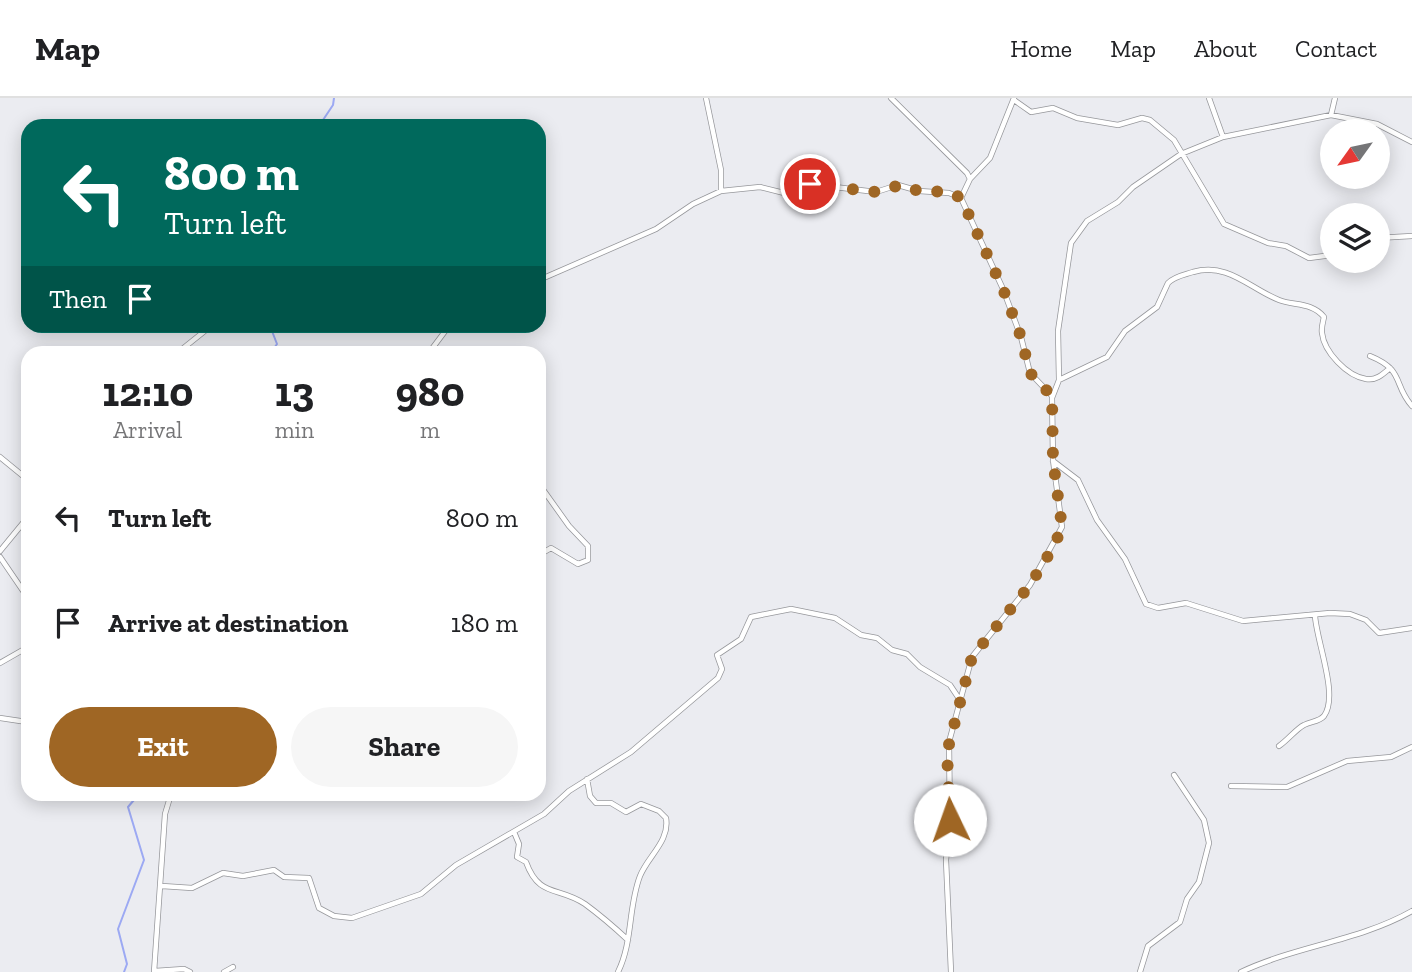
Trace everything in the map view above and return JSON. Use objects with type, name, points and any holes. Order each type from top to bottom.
[{"type":"street","points":[[706,98],[721,170],[721,191]]},
{"type":"street","points":[[891,98],[961,166],[970,179]]},
{"type":"street","points":[[1209,98],[1223,137]]},
{"type":"street","points":[[1331,115],[1335,98]]},
{"type":"street","points":[[961,198],[970,179],[990,159],[1014,99],[1031,112],[1053,108],[1086,121],[1118,125],[1148,119],[1172,138],[1224,224],[1268,243],[1286,246],[1309,258],[1320,257]]},
{"type":"street","points":[[951,972],[946,860],[950,820],[947,752],[976,650],[1030,585],[1059,535],[1062,517],[1053,460],[1052,396],[1059,380],[1058,331],[1071,243],[1087,220],[1181,154],[1223,137],[1331,115],[1377,124],[1412,142]]},
{"type":"street","points":[[546,277],[645,234],[693,204],[721,191],[760,187],[792,195],[813,184],[879,192],[898,185],[919,191],[949,192],[961,198],[1003,289],[1021,337],[1030,373],[1052,396]]},
{"type":"street","points":[[1390,237],[1412,236]]},
{"type":"street","points":[[1059,380],[1107,357],[1125,331],[1157,307],[1168,283],[1175,277],[1202,269],[1224,271],[1280,300],[1301,303],[1320,312],[1324,317],[1322,333],[1329,353],[1357,375],[1366,379],[1380,377],[1390,368]]},
{"type":"street","points":[[186,346],[202,333]]},
{"type":"street","points":[[1370,356],[1396,373],[1405,398],[1412,406]]},
{"type":"street","points":[[0,457],[21,474]]},
{"type":"street","points":[[1053,460],[1078,480],[1097,520],[1125,559],[1146,604],[1158,608],[1186,603],[1243,621],[1350,614],[1366,620],[1383,633],[1412,628]]},
{"type":"street","points":[[546,494],[569,526],[588,546],[590,555],[588,560],[578,564],[551,548],[546,551]]},
{"type":"street","points":[[0,551],[21,526]]},
{"type":"street","points":[[0,558],[21,588]]},
{"type":"street","points":[[162,886],[192,888],[220,874],[243,876],[274,870],[284,877],[306,876],[312,882],[319,908],[334,916],[352,918],[421,894],[456,864],[544,814],[587,779],[631,752],[718,678],[723,669],[717,655],[741,639],[751,617],[792,609],[835,618],[861,635],[877,638],[892,650],[907,654],[920,667],[950,685],[960,700]]},
{"type":"street","points":[[1279,746],[1302,726],[1321,719],[1331,704],[1331,689],[1320,650],[1315,616]]},
{"type":"street","points":[[0,663],[21,651]]},
{"type":"street","points":[[0,718],[21,721]]},
{"type":"street","points":[[1231,786],[1287,787],[1348,761],[1391,757],[1412,747]]},
{"type":"street","points":[[1140,972],[1150,943],[1180,922],[1187,899],[1199,882],[1209,843],[1204,820],[1174,775]]},
{"type":"street","points":[[587,779],[590,796],[596,803],[611,803],[626,812],[641,804],[659,811],[666,818],[664,837],[639,877],[626,957],[618,972]]},
{"type":"street","points":[[169,801],[165,814],[154,971],[184,969],[190,972]]},
{"type":"street","points":[[514,832],[519,844],[517,857],[526,862],[528,872],[537,882],[584,904],[628,940]]},
{"type":"street","points":[[1241,972],[1255,965],[1374,929],[1412,911]]},
{"type":"street","points":[[1255,965],[1256,972]]},
{"type":"street","points":[[224,972],[233,967]]},
{"type":"waterway","points":[[324,119],[333,105],[334,98]]},
{"type":"waterway","points":[[273,333],[276,346]]},
{"type":"waterway","points":[[124,972],[127,964],[118,929],[144,860],[128,807],[133,801]]},
{"type":"route","points":[[810,184],[857,187],[876,192],[900,185],[919,191],[949,192],[961,198],[1003,289],[1021,337],[1027,368],[1034,379],[1052,396],[1053,460],[1062,527],[1054,546],[1022,597],[972,657],[947,752],[950,820]]}]
